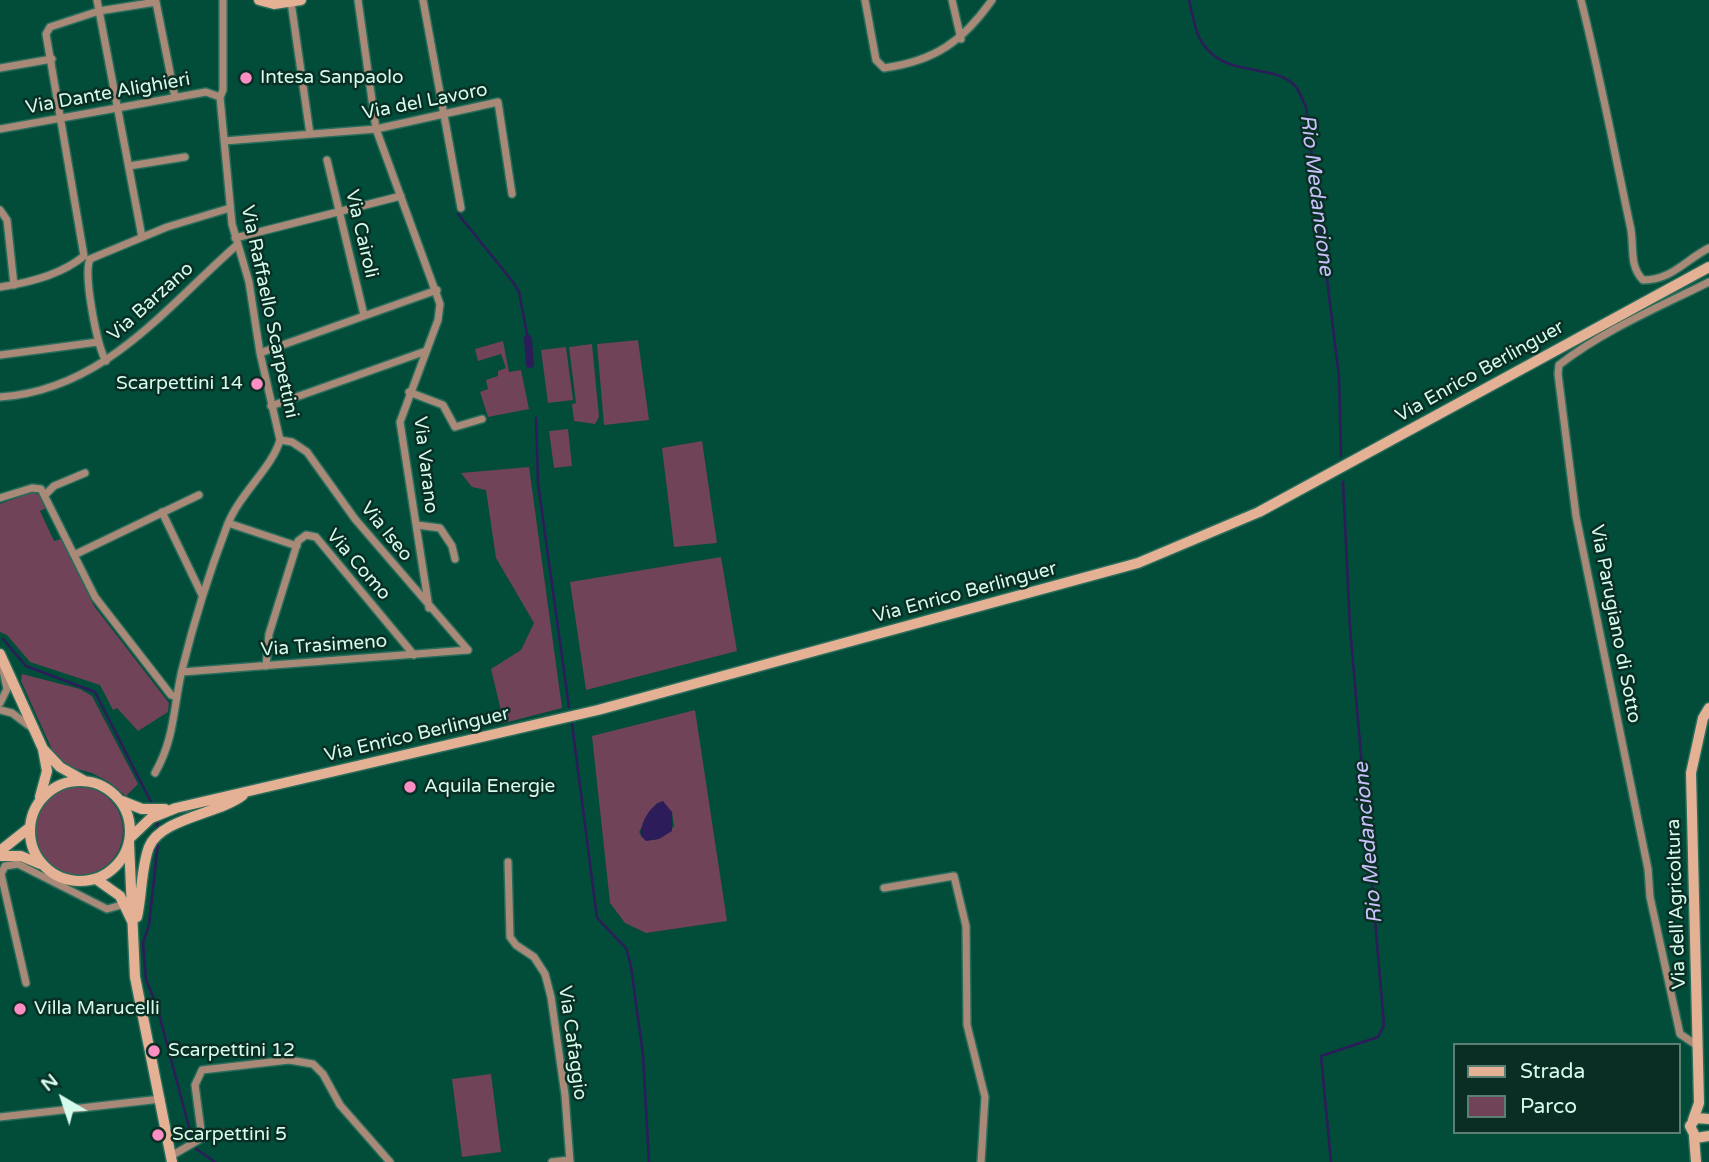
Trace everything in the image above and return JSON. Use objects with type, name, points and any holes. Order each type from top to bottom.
[{"type":"main road","points":[[259,0],[274,4],[296,1]]},
{"type":"main road","name":"Via Enrico Berlinguer","points":[[96,878],[115,867],[129,840],[151,818],[176,808],[598,709],[1092,577],[1160,555],[1231,526],[1709,267]]},
{"type":"main road","points":[[0,655],[43,749],[47,771],[29,828],[0,854]]},
{"type":"main road","name":"Via dell'Agricoltura","points":[[1699,1103],[1691,773],[1703,718],[1709,708]]},
{"type":"main road","name":"Via Enrico Berlinguer","points":[[43,749],[60,767],[83,780],[101,785],[119,799],[142,809],[176,808]]},
{"type":"main road","points":[[40,800],[59,785],[83,780]]},
{"type":"main road","points":[[135,928],[148,852],[156,837],[169,827],[227,805],[248,792]]},
{"type":"main road","points":[[119,799],[128,817],[135,928],[135,977],[172,1159]]},
{"type":"main road","points":[[29,828],[32,849],[43,866]]},
{"type":"main road","points":[[0,854],[21,856],[68,880],[96,878],[116,891],[135,928]]},
{"type":"main road","points":[[1693,1120],[1708,1118],[1699,1103]]},
{"type":"main road","points":[[1696,1162],[1694,1136],[1690,1126],[1699,1103]]},
{"type":"main road","points":[[1694,1136],[1707,1137],[1696,1162]]},
{"type":"street","points":[[97,0],[142,237]]},
{"type":"street","name":"Via Raffaello Scarpettini","points":[[155,773],[170,746],[182,672],[202,596],[228,523],[242,495],[275,452],[280,440],[260,353],[249,282],[236,241],[230,208],[220,97],[223,90],[223,0]]},
{"type":"street","points":[[260,353],[437,290],[376,129],[358,0]]},
{"type":"street","points":[[423,0],[461,208]]},
{"type":"street","points":[[864,0],[876,60],[881,67],[940,51],[961,39],[992,0]]},
{"type":"street","points":[[952,0],[961,39]]},
{"type":"street","points":[[1581,0],[1603,89],[1623,199],[1631,227],[1634,272],[1643,280],[1655,280],[1672,274],[1709,248]]},
{"type":"street","points":[[296,1],[310,134]]},
{"type":"street","points":[[175,97],[158,4],[153,2],[99,11],[50,27],[46,34],[88,254],[97,254],[230,208]]},
{"type":"street","points":[[0,68],[52,59]]},
{"type":"street","name":"Via Dante Alighieri","points":[[0,129],[62,120],[206,92],[220,97]]},
{"type":"street","name":"Via del Lavoro","points":[[224,141],[376,129],[498,102],[512,194]]},
{"type":"street","points":[[129,166],[186,157]]},
{"type":"street","name":"Via Cairoli","points":[[327,160],[364,315]]},
{"type":"street","points":[[236,241],[401,196]]},
{"type":"street","points":[[0,210],[7,220],[15,285]]},
{"type":"street","name":"Via Barzano","points":[[0,397],[40,390],[78,376],[106,361],[138,338],[236,241]]},
{"type":"street","points":[[0,287],[15,285],[69,266],[84,257],[85,247]]},
{"type":"street","points":[[97,254],[88,263],[88,272],[99,342],[106,361]]},
{"type":"street","points":[[69,266],[85,266],[88,272]]},
{"type":"street","name":"Via Parugiano di Sotto","points":[[1698,1046],[1679,1034],[1650,897],[1648,869],[1576,516],[1558,374],[1559,365],[1613,330],[1709,282]]},
{"type":"street","name":"Via Varano","points":[[429,608],[400,422],[439,315],[437,290]]},
{"type":"street","points":[[0,355],[99,342]]},
{"type":"street","points":[[271,406],[426,351]]},
{"type":"street","points":[[410,392],[443,405],[455,427],[482,419]]},
{"type":"street","name":"Via Iseo","points":[[280,440],[292,442],[307,452],[355,519],[468,650]]},
{"type":"street","points":[[45,495],[54,486],[85,473]]},
{"type":"street","points":[[0,498],[34,487],[41,489],[102,607],[171,695],[177,696]]},
{"type":"street","points":[[74,555],[199,495]]},
{"type":"street","points":[[162,512],[202,596]]},
{"type":"street","name":"Via Como","points":[[228,523],[296,546],[303,536],[316,537],[414,655]]},
{"type":"street","points":[[417,525],[440,528],[452,546],[455,559]]},
{"type":"street","points":[[266,666],[269,634],[296,546]]},
{"type":"street","name":"Via Trasimeno","points":[[182,672],[468,650]]},
{"type":"street","points":[[0,655],[7,689],[0,703]]},
{"type":"street","points":[[0,710],[12,713],[34,730]]},
{"type":"street","name":"Via Cafaggio","points":[[508,862],[510,937],[516,945],[534,957],[545,974],[551,997],[565,1095],[569,1161]]},
{"type":"street","points":[[26,983],[1,879],[1,871],[5,866],[18,864],[107,909],[125,904]]},
{"type":"street","points":[[884,888],[954,876],[965,926],[967,1026],[985,1097],[981,1162]]},
{"type":"street","points":[[172,1159],[202,1138],[195,1085],[202,1070],[289,1060],[313,1064],[323,1074],[340,1105],[390,1162]]},
{"type":"street","points":[[0,1117],[161,1099]]},
{"type":"street","points":[[552,1162],[569,1161]]},
{"type":"green space","points":[[638,340],[649,420],[604,425],[597,344]]},
{"type":"green space","points":[[503,341],[509,372],[521,370],[529,409],[488,417],[480,392],[488,389],[486,380],[498,376],[498,371],[506,368],[501,354],[478,361],[475,349]]},
{"type":"green space","points":[[592,344],[599,417],[595,424],[574,421],[572,404],[576,403],[569,347]]},
{"type":"green space","points":[[566,347],[573,400],[548,403],[541,350]]},
{"type":"green space","points":[[568,429],[572,466],[554,468],[549,431]]},
{"type":"green space","points":[[702,441],[717,543],[674,547],[662,448]]},
{"type":"green space","points":[[529,467],[562,708],[504,723],[491,669],[521,650],[534,623],[496,558],[486,490],[472,487],[461,473]]},
{"type":"green space","points":[[33,492],[40,495],[46,508],[40,511],[54,541],[61,539],[94,606],[169,703],[168,712],[138,731],[117,708],[113,710],[100,685],[30,662],[7,635],[0,632],[0,504]]},
{"type":"green space","points":[[721,557],[737,651],[586,690],[570,582]]},
{"type":"green space","points":[[22,674],[80,689],[92,696],[138,784],[126,796],[109,782],[92,773],[66,766],[55,756],[21,681]]},
{"type":"green space","points":[[695,710],[727,921],[646,933],[625,923],[610,903],[592,736]],"holes":[[[657,803],[672,812],[674,826],[667,833],[657,839],[643,838],[639,832]]]},
{"type":"green space","points":[[79,787],[104,794],[116,806],[123,831],[116,856],[104,868],[79,875],[54,868],[42,856],[35,831],[42,806],[54,794]]},
{"type":"green space","points":[[491,1074],[501,1152],[462,1157],[452,1079]]},
{"type":"shaded area","points":[[663,801],[672,812],[672,831],[659,839],[646,841],[641,836],[644,820],[654,806]]},
{"type":"waterway","name":"Rio Medancione","points":[[1189,0],[1197,33],[1208,51],[1233,65],[1287,79],[1296,87],[1306,107],[1339,377],[1341,456]]},
{"type":"waterway","points":[[458,214],[519,292],[528,339]]},
{"type":"waterway","points":[[528,339],[530,364]]},
{"type":"waterway","points":[[536,418],[538,483],[569,707]]},
{"type":"waterway","name":"Rio Medancione","points":[[1331,1162],[1321,1056],[1378,1037],[1384,1025],[1350,627],[1343,482]]},
{"type":"waterway","points":[[3,639],[26,666],[95,692],[153,806]]},
{"type":"waterway","points":[[572,724],[597,918],[626,948],[631,966],[643,1055],[649,1162]]},
{"type":"waterway","points":[[157,822],[158,830]]},
{"type":"waterway","points":[[158,842],[149,925],[143,943],[146,980],[156,1003],[193,1142]]},
{"type":"waterway","points":[[196,1149],[215,1162]]},
{"type":"place","name":"Intesa Sanpaolo","points":[[246,78]]},
{"type":"place","name":"Scarpettini 14","points":[[257,384]]},
{"type":"place","name":"Aquila Energie","points":[[410,787]]},
{"type":"place","name":"Villa Marucelli","points":[[20,1009]]},
{"type":"place","name":"Scarpettini 12","points":[[154,1051]]},
{"type":"place","name":"Scarpettini 5","points":[[158,1135]]}]
